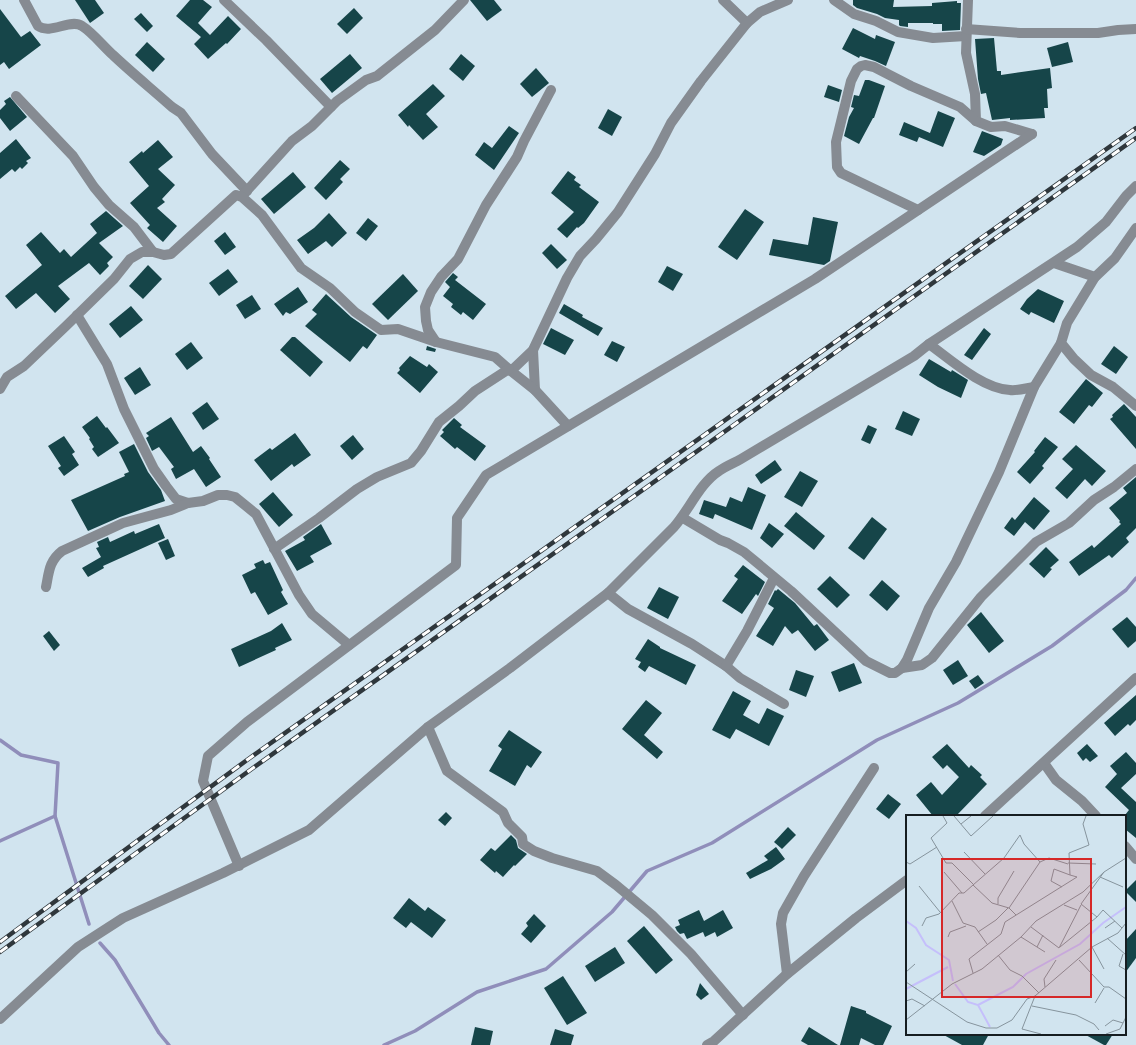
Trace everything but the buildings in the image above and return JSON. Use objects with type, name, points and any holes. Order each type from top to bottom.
[{"type":"street","points":[[24,0],[38,26],[41,28],[73,24],[81,25],[114,56],[181,113],[212,154],[262,215],[301,268],[330,288],[355,312],[381,330],[398,329],[436,342],[495,357],[535,390],[568,426]]},
{"type":"street","points":[[224,0],[266,40],[331,107]]},
{"type":"street","points":[[0,389],[7,378],[24,366],[114,279],[130,259],[142,252],[153,252],[164,255],[171,254],[232,198],[236,195],[245,194],[292,141],[312,126],[331,107],[366,80],[376,76],[435,30],[464,0]]},
{"type":"street","points":[[723,0],[747,23]]},
{"type":"street","points":[[274,549],[319,518],[357,489],[377,477],[412,463],[439,422],[475,391],[510,370],[533,350],[580,256],[618,212],[655,154],[671,123],[747,23],[760,12],[788,0]]},
{"type":"street","points":[[834,0],[854,14],[898,32],[933,38],[966,32],[1098,33],[1136,29]]},
{"type":"street","points":[[968,0],[966,53],[975,94],[976,121]]},
{"type":"street","points":[[239,866],[203,781],[208,756],[247,722],[456,565],[457,518],[486,474],[815,280],[1032,134],[1005,126],[991,127],[976,121],[960,107],[911,86],[874,67],[865,65],[861,66],[857,69],[851,81],[836,142],[837,167],[841,173],[918,210]]},
{"type":"street","points":[[436,342],[428,330],[426,321],[425,307],[431,292],[441,276],[458,259],[486,205],[517,157],[551,90]]},
{"type":"street","points":[[16,96],[73,156],[109,205],[134,227],[153,252]]},
{"type":"street","points":[[0,1018],[78,947],[123,918],[239,866],[309,830],[428,727],[510,668],[608,593],[683,518],[699,491],[718,472],[914,356],[929,344],[1077,248],[1106,222],[1126,196],[1136,186]]},
{"type":"street","points":[[683,518],[720,540],[744,552],[866,661],[890,674],[895,673],[902,668],[907,660],[929,608],[956,562],[999,472],[1034,387],[1061,343],[1067,323],[1095,277],[1115,258],[1136,228]]},
{"type":"street","points":[[1054,263],[1095,277]]},
{"type":"street","points":[[78,315],[107,364],[124,409],[154,469],[176,499],[188,503]]},
{"type":"street","points":[[1061,343],[1074,359],[1091,375],[1113,387],[1136,406]]},
{"type":"street","points":[[929,344],[982,382],[993,387],[1010,390],[1034,387]]},
{"type":"street","points":[[533,350],[535,390]]},
{"type":"street","points":[[902,668],[922,665],[932,658],[981,597],[1036,542],[1069,522],[1094,500],[1136,469]]},
{"type":"street","points":[[46,587],[52,561],[54,557],[62,551],[123,523],[171,510],[188,503],[203,501],[218,496],[227,496],[235,498],[256,514],[299,595],[312,614],[349,645]]},
{"type":"street","points":[[726,666],[747,631],[774,578]]},
{"type":"street","points":[[608,593],[620,604],[638,613],[682,640],[687,641],[726,666],[740,678],[784,704]]},
{"type":"street","points":[[986,815],[1136,678]]},
{"type":"street","points":[[428,727],[447,771],[503,812],[508,823],[522,837],[524,844],[534,851],[552,858],[597,870],[652,915],[691,954],[743,1015]]},
{"type":"street","points":[[1044,762],[1056,780],[1082,801],[1095,815]]},
{"type":"street","points":[[787,974],[781,924],[783,913],[804,876],[874,768]]},
{"type":"street","points":[[1126,847],[1136,859]]},
{"type":"street","points":[[712,1044],[787,974],[856,918],[906,881]]},
{"type":"waterway","points":[[384,1045],[415,1031],[477,992],[546,969],[612,912],[647,871],[712,843],[877,740],[958,703],[1052,646],[1126,590],[1136,578]]},
{"type":"waterway","points":[[0,740],[21,755],[58,763],[55,816],[89,924]]},
{"type":"waterway","points":[[0,841],[55,816]]},
{"type":"waterway","points":[[100,943],[115,960],[159,1033],[169,1045]]},
{"type":"railway","points":[[0,942],[247,760],[1136,128]]},
{"type":"railway","points":[[0,952],[253,768],[1136,138]]}]
